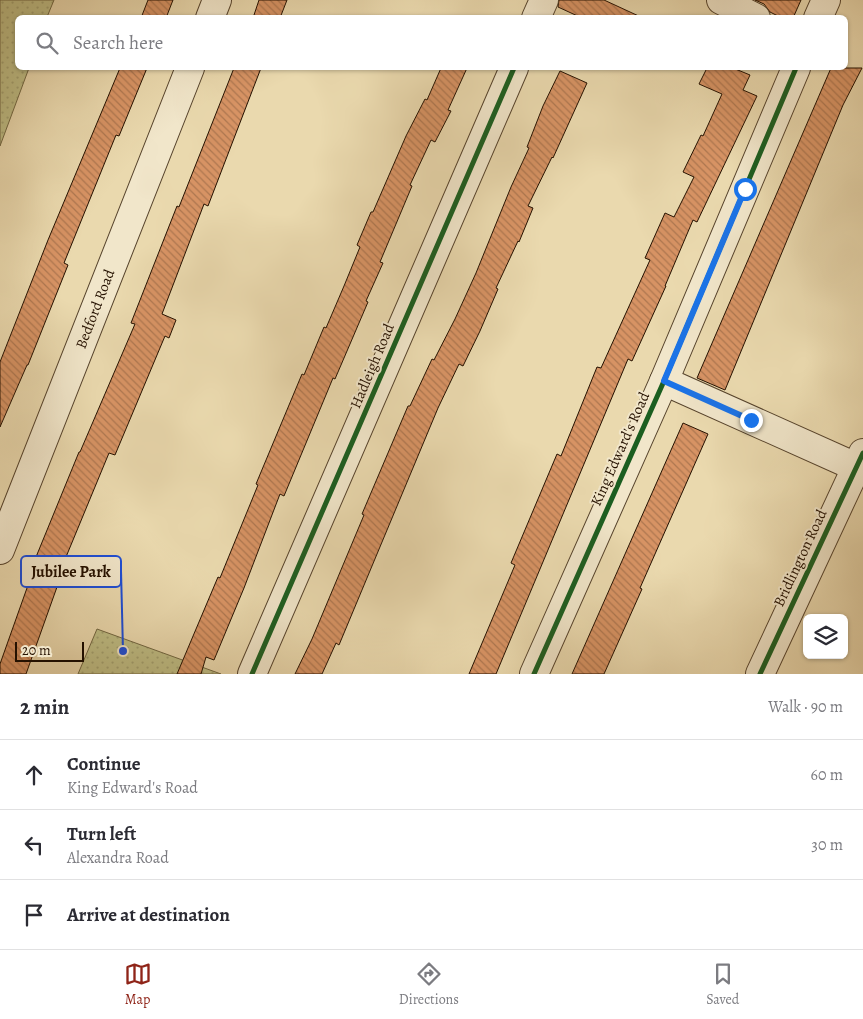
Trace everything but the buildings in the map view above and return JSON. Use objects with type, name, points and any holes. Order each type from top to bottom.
[{"type":"street","points":[[211,15],[216,0]]},
{"type":"street","points":[[537,15],[544,0]]},
{"type":"street","points":[[721,0],[750,15]]},
{"type":"street","points":[[819,15],[826,0]]},
{"type":"street","name":"Bedford Road","points":[[0,550],[189,70]]},
{"type":"street","name":"Hadleigh Road","points":[[252,674],[513,70]]},
{"type":"street","name":"King Edward's Road","points":[[534,674],[664,381],[795,70]]},
{"type":"street","points":[[664,381],[860,460]]},
{"type":"street","name":"Bridlington Road","points":[[760,674],[860,460]]},
{"type":"shaded area","points":[[0,0],[54,0],[48,15],[15,15],[15,70],[28,70],[0,146]]},
{"type":"shaded area","points":[[97,629],[221,674],[78,674]]},
{"type":"cycle path","points":[[252,674],[513,70]]},
{"type":"cycle path","points":[[534,674],[664,381],[795,70]]},
{"type":"cycle path","points":[[760,674],[863,453]]},
{"type":"place","name":"Jubilee Park","points":[[123,651]]},
{"type":"route","points":[[745,189],[664,381],[751,420]]}]
